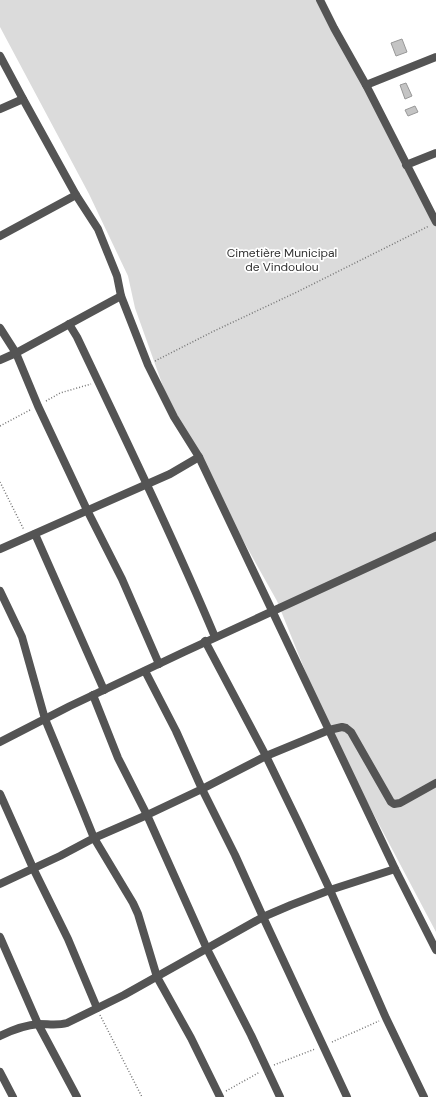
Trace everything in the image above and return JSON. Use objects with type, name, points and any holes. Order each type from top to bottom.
[{"type":"street","points":[[330,0],[322,2],[334,28],[366,85],[406,165],[432,224]]},
{"type":"street","points":[[0,56],[76,195],[98,229],[117,276],[120,296],[148,365],[174,417],[199,457],[395,869],[436,950]]},
{"type":"street","points":[[366,85],[436,57]]},
{"type":"street","points":[[0,109],[23,99]]},
{"type":"street","points":[[406,165],[436,153]]},
{"type":"street","points":[[0,236],[76,195]]},
{"type":"street","points":[[0,360],[120,296]]},
{"type":"street","points":[[69,324],[77,336],[193,584],[215,637]]},
{"type":"street","points":[[0,328],[16,352],[38,406],[87,510],[122,579],[159,664]]},
{"type":"street","points":[[0,549],[170,474],[199,457]]},
{"type":"street","points":[[31,535],[104,690]]},
{"type":"street","points":[[0,742],[205,641],[272,612],[436,536]]},
{"type":"street","points":[[0,591],[22,637],[45,719],[94,838],[133,903],[138,914],[157,977],[191,1038],[218,1096]]},
{"type":"street","points":[[205,641],[266,756],[330,890],[386,1018],[424,1097]]},
{"type":"street","points":[[145,671],[176,731],[202,789],[236,855],[263,917],[347,1097]]},
{"type":"street","points":[[93,695],[118,758],[147,815],[207,949],[280,1097]]},
{"type":"street","points":[[0,884],[94,838],[202,789],[266,756],[329,730],[342,727],[351,732],[391,802],[394,804],[400,803],[436,783]]},
{"type":"street","points":[[0,794],[33,868],[68,939],[97,1008]]},
{"type":"street","points":[[0,1036],[16,1028],[38,1024],[59,1025],[75,1019],[124,996],[263,917],[330,890],[395,869]]},
{"type":"street","points":[[0,937],[38,1024],[77,1097]]},
{"type":"street","points":[[0,1072],[13,1097]]},
{"type":"path","points":[[148,365],[432,224]]},
{"type":"path","points":[[0,426],[60,393],[98,382]]},
{"type":"path","points":[[0,482],[31,535]]},
{"type":"path","points":[[97,1008],[142,1097]]},
{"type":"path","points":[[218,1096],[266,1068],[323,1046],[386,1018]]},
{"type":"green space","name":"Cimetière Municipal de Vindoulou","points":[[0,0],[319,0],[436,222],[436,932],[329,730],[277,601],[174,417],[135,308],[128,276],[89,194],[0,27]]},
{"type":"building","points":[[402,39],[407,52],[396,56],[391,43]]},
{"type":"building","points":[[406,83],[412,96],[405,99],[400,85]]},
{"type":"building","points":[[415,106],[418,112],[408,116],[405,110]]}]
